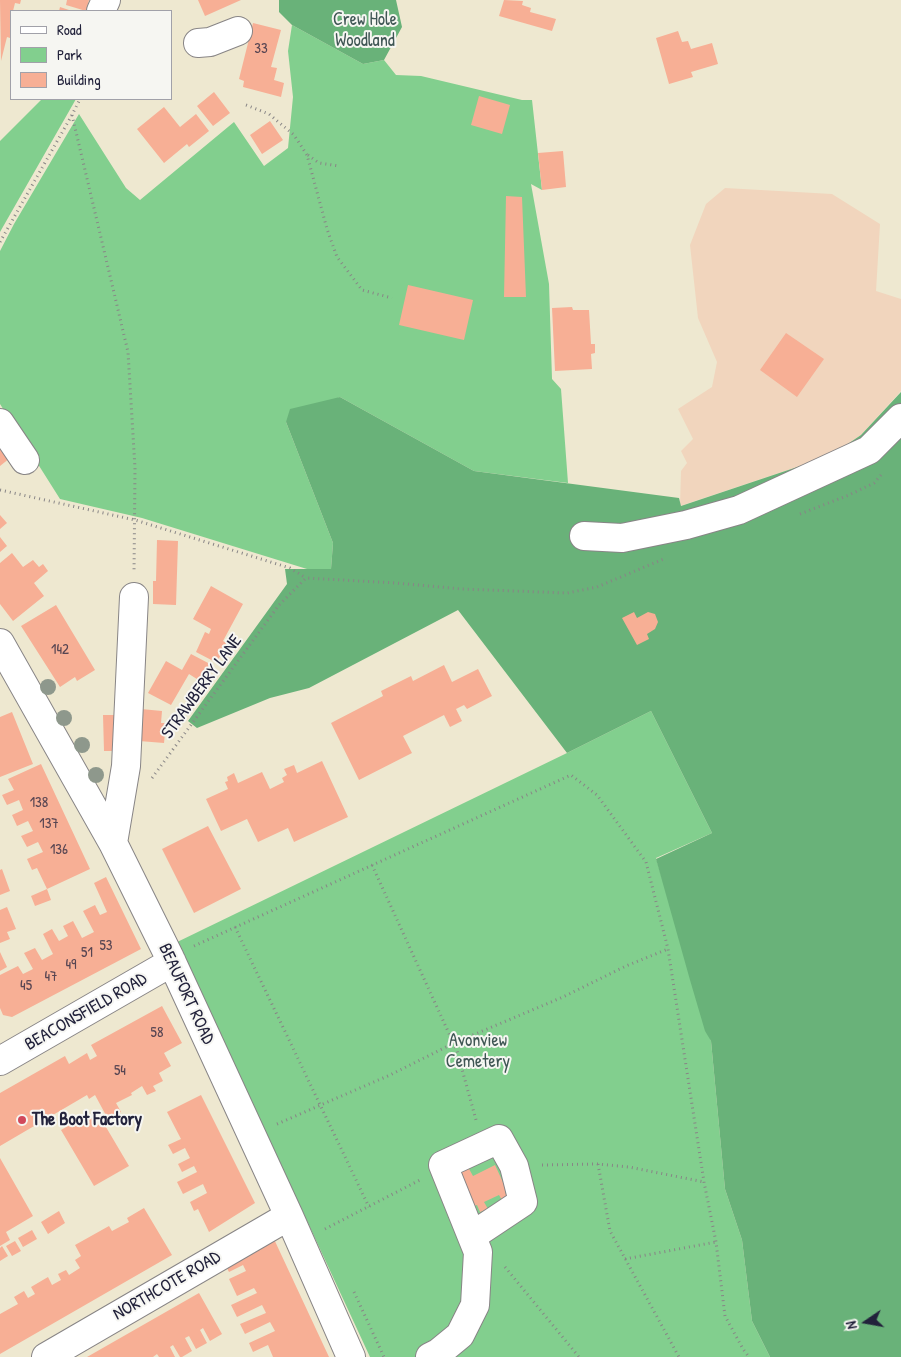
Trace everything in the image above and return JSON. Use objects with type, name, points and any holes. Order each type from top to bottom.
[{"type":"street","points":[[198,43],[210,42],[238,31]]},
{"type":"street","points":[[584,536],[622,538],[686,525],[739,510],[869,450],[901,418]]},
{"type":"street","points":[[0,423],[25,460]]},
{"type":"street","points":[[113,843],[120,811],[126,766],[134,597]]},
{"type":"street","name":"BEAUFORT ROAD","points":[[0,644],[113,843],[171,960],[289,1216],[351,1357]]},
{"type":"street","name":"BEACONSFIELD ROAD","points":[[2,1053],[171,960]]},
{"type":"street","points":[[430,1357],[438,1353],[460,1335],[475,1305],[478,1252],[444,1165],[499,1139],[514,1166],[523,1202],[472,1236]]},
{"type":"street","name":"NORTHCOTE ROAD","points":[[46,1357],[289,1216]]},
{"type":"path","points":[[0,242],[80,100]]},
{"type":"path","points":[[246,105],[269,114],[294,135],[307,155],[327,229],[338,257],[362,290],[392,298]]},
{"type":"path","points":[[72,115],[128,352],[135,468],[134,597]]},
{"type":"path","points":[[307,155],[319,163],[338,166]]},
{"type":"path","points":[[0,490],[135,520]]},
{"type":"path","name":"STRAWBERRY LANE","points":[[120,811],[136,800],[279,605],[306,578],[290,568],[135,520]]},
{"type":"path","points":[[171,960],[235,927],[571,774],[597,795],[646,862],[668,949],[704,1182],[716,1242],[725,1316],[749,1357]]},
{"type":"path","points":[[372,865],[454,1043],[473,1113],[486,1146]]},
{"type":"path","points":[[235,927],[369,1207]]},
{"type":"path","points":[[276,1124],[390,1075],[454,1043],[668,949]]},
{"type":"path","points":[[514,1166],[598,1164],[629,1167],[704,1182]]},
{"type":"path","points":[[598,1164],[610,1230],[679,1357]]},
{"type":"path","points":[[325,1229],[432,1174],[444,1165]]},
{"type":"path","points":[[625,1259],[716,1242]]},
{"type":"path","points":[[504,1266],[580,1357]]},
{"type":"shaded area","points":[[725,188],[832,194],[880,224],[876,291],[901,299],[901,391],[861,435],[830,456],[680,506],[681,471],[687,463],[681,451],[693,439],[678,409],[712,387],[717,362],[698,318],[690,245],[706,204]]},
{"type":"green space","name":"Crew Hole Woodland","points":[[279,0],[396,0],[402,27],[384,60],[363,64],[292,25],[279,12]]},
{"type":"green space","points":[[292,25],[363,64],[384,60],[396,75],[421,76],[522,100],[532,100],[542,190],[531,184],[549,284],[552,379],[561,389],[568,483],[474,471],[340,397],[286,422],[333,543],[331,569],[307,569],[142,518],[60,499],[0,404],[0,251],[79,114],[126,188],[140,200],[234,122],[264,166],[288,148],[293,97],[288,51]]},
{"type":"green space","points":[[41,100],[75,100],[0,232],[0,141]]},
{"type":"green space","points":[[901,392],[901,1357],[770,1357],[752,1321],[742,1240],[725,1189],[711,1041],[705,1031],[656,859],[712,833],[651,711],[567,753],[458,610],[309,688],[270,698],[197,728],[188,721],[287,584],[285,569],[331,569],[333,543],[286,422],[290,409],[340,397],[474,471],[679,498],[681,506],[830,456],[861,435]]},
{"type":"green space","name":"Avonview Cemetery","points":[[651,711],[712,833],[656,858],[711,1041],[725,1189],[742,1240],[752,1321],[770,1357],[370,1357],[276,1154],[171,945]]},
{"type":"building","points":[[0,0],[21,0],[20,4],[15,3],[13,10],[10,10],[10,38],[7,37],[1,61]]},
{"type":"building","points":[[67,0],[89,0],[86,10],[66,5]]},
{"type":"building","points":[[198,0],[241,0],[205,16]]},
{"type":"building","points":[[504,0],[523,1],[522,5],[531,8],[530,12],[556,19],[552,31],[499,16]]},
{"type":"building","points":[[253,23],[281,30],[271,67],[277,68],[274,80],[284,83],[281,97],[243,87],[244,81],[239,79]]},
{"type":"building","points":[[678,31],[682,42],[688,41],[691,49],[712,43],[718,64],[691,72],[693,77],[669,84],[656,38]]},
{"type":"building","points":[[214,92],[230,113],[213,126],[197,106]]},
{"type":"building","points":[[479,96],[510,105],[502,134],[471,125]]},
{"type":"building","points":[[164,107],[180,127],[196,114],[209,131],[189,147],[187,144],[164,163],[137,129]]},
{"type":"building","points":[[270,121],[283,140],[262,154],[250,135]]},
{"type":"building","points":[[563,151],[566,187],[542,190],[538,153]]},
{"type":"building","points":[[506,196],[522,197],[526,297],[504,297]]},
{"type":"building","points":[[408,285],[473,300],[464,340],[399,325]]},
{"type":"building","points":[[572,307],[573,310],[589,310],[591,344],[595,344],[595,353],[591,354],[592,369],[555,371],[552,308]]},
{"type":"building","points":[[786,333],[824,359],[797,397],[760,370]]},
{"type":"building","points":[[0,436],[15,454],[0,466]]},
{"type":"building","points":[[0,515],[7,523],[0,529]]},
{"type":"building","points":[[0,537],[7,546],[0,552]]},
{"type":"building","points":[[157,540],[178,541],[176,605],[153,604],[153,581],[156,581]]},
{"type":"building","points":[[12,553],[23,567],[33,560],[39,567],[43,564],[48,571],[34,583],[44,596],[13,621],[0,604],[0,563]]},
{"type":"building","points":[[211,586],[243,604],[223,641],[226,643],[217,663],[196,652],[205,632],[209,634],[211,629],[193,619]]},
{"type":"building","points":[[56,605],[95,670],[77,681],[75,677],[60,687],[21,626]]},
{"type":"building","points":[[634,612],[637,618],[648,612],[655,614],[658,622],[655,629],[647,634],[649,639],[637,645],[622,618]]},
{"type":"building","points":[[191,654],[210,664],[200,681],[189,674],[171,705],[148,693],[166,661],[182,670]]},
{"type":"building","points":[[444,665],[452,682],[478,669],[492,696],[467,709],[464,705],[456,709],[462,721],[450,727],[444,715],[403,736],[412,753],[359,780],[331,723],[383,696],[381,691],[411,676],[413,681]]},
{"type":"building","points":[[141,709],[162,711],[161,723],[166,723],[164,743],[139,741]]},
{"type":"building","points":[[12,712],[33,764],[0,777],[0,717]]},
{"type":"building","points":[[103,715],[116,715],[116,751],[104,751]]},
{"type":"building","points":[[322,761],[348,817],[294,842],[288,828],[258,842],[247,819],[221,831],[206,799],[228,789],[225,782],[228,781],[227,777],[234,773],[238,783],[262,772],[270,789],[284,782],[282,778],[287,775],[284,769],[294,765],[297,773]]},
{"type":"building","points":[[41,764],[90,869],[47,889],[37,868],[32,870],[27,859],[43,852],[38,842],[27,847],[21,836],[33,831],[28,821],[17,826],[12,815],[23,810],[19,800],[7,805],[2,795],[14,790],[8,779]]},
{"type":"building","points":[[208,826],[241,889],[194,913],[162,849]]},
{"type":"building","points":[[2,869],[10,891],[0,895],[0,870]]},
{"type":"building","points":[[106,877],[141,949],[12,1017],[3,1015],[0,1008],[0,975],[18,966],[23,974],[33,969],[24,953],[35,948],[42,960],[53,954],[43,934],[52,929],[59,941],[68,936],[63,926],[73,921],[82,938],[94,932],[83,911],[95,905],[100,915],[107,912],[94,883]]},
{"type":"building","points":[[47,889],[51,900],[35,906],[31,896]]},
{"type":"building","points":[[7,907],[16,929],[7,932],[10,939],[0,943],[0,910]]},
{"type":"building","points":[[0,952],[7,967],[0,971]]},
{"type":"building","points":[[162,1006],[182,1043],[164,1053],[171,1066],[159,1073],[163,1081],[153,1086],[156,1091],[147,1095],[142,1086],[131,1093],[132,1095],[116,1103],[121,1112],[108,1119],[95,1095],[89,1099],[87,1095],[0,1146],[0,1093],[65,1056],[69,1064],[87,1053],[90,1060],[97,1056],[91,1045]]},
{"type":"building","points":[[201,1095],[255,1203],[209,1232],[198,1209],[194,1211],[190,1202],[207,1193],[203,1184],[183,1194],[177,1182],[197,1172],[194,1166],[182,1172],[178,1164],[190,1158],[185,1148],[173,1154],[168,1145],[181,1139],[167,1112]]},
{"type":"building","points":[[89,1114],[96,1126],[103,1122],[129,1166],[94,1186],[61,1130]]},
{"type":"building","name":"The Boot Factory","points":[[0,1158],[33,1216],[6,1232],[10,1240],[0,1246]]},
{"type":"building","points":[[495,1165],[509,1199],[503,1202],[499,1195],[484,1202],[488,1209],[480,1212],[477,1205],[471,1207],[455,1173],[468,1167],[473,1176]]},
{"type":"building","points":[[144,1208],[172,1255],[0,1354],[0,1314],[18,1304],[14,1297],[24,1291],[28,1298],[35,1294],[31,1287],[48,1277],[52,1285],[61,1280],[58,1274],[66,1270],[69,1275],[80,1268],[75,1260],[81,1256],[75,1245],[109,1226],[112,1231],[129,1222],[127,1218]]},
{"type":"building","points":[[59,1211],[65,1223],[48,1234],[41,1222]]},
{"type":"building","points":[[32,1230],[37,1239],[23,1247],[18,1238]]},
{"type":"building","points":[[273,1237],[329,1357],[273,1357],[268,1345],[253,1352],[249,1343],[275,1331],[270,1322],[245,1334],[240,1324],[266,1313],[262,1305],[237,1317],[231,1305],[257,1293],[254,1288],[237,1296],[229,1279],[246,1271],[243,1265],[229,1272],[226,1266]]},
{"type":"building","points":[[15,1241],[21,1251],[12,1256],[6,1246]]},
{"type":"building","points":[[2,1246],[8,1256],[0,1261],[0,1248]]},
{"type":"building","points":[[199,1293],[222,1334],[210,1341],[203,1328],[200,1330],[207,1343],[196,1349],[189,1336],[185,1338],[192,1351],[182,1357],[180,1357],[173,1345],[170,1347],[175,1357],[159,1357],[157,1354],[153,1357],[87,1357]]},
{"type":"place","name":"The Boot Factory","points":[[22,1120]]}]
